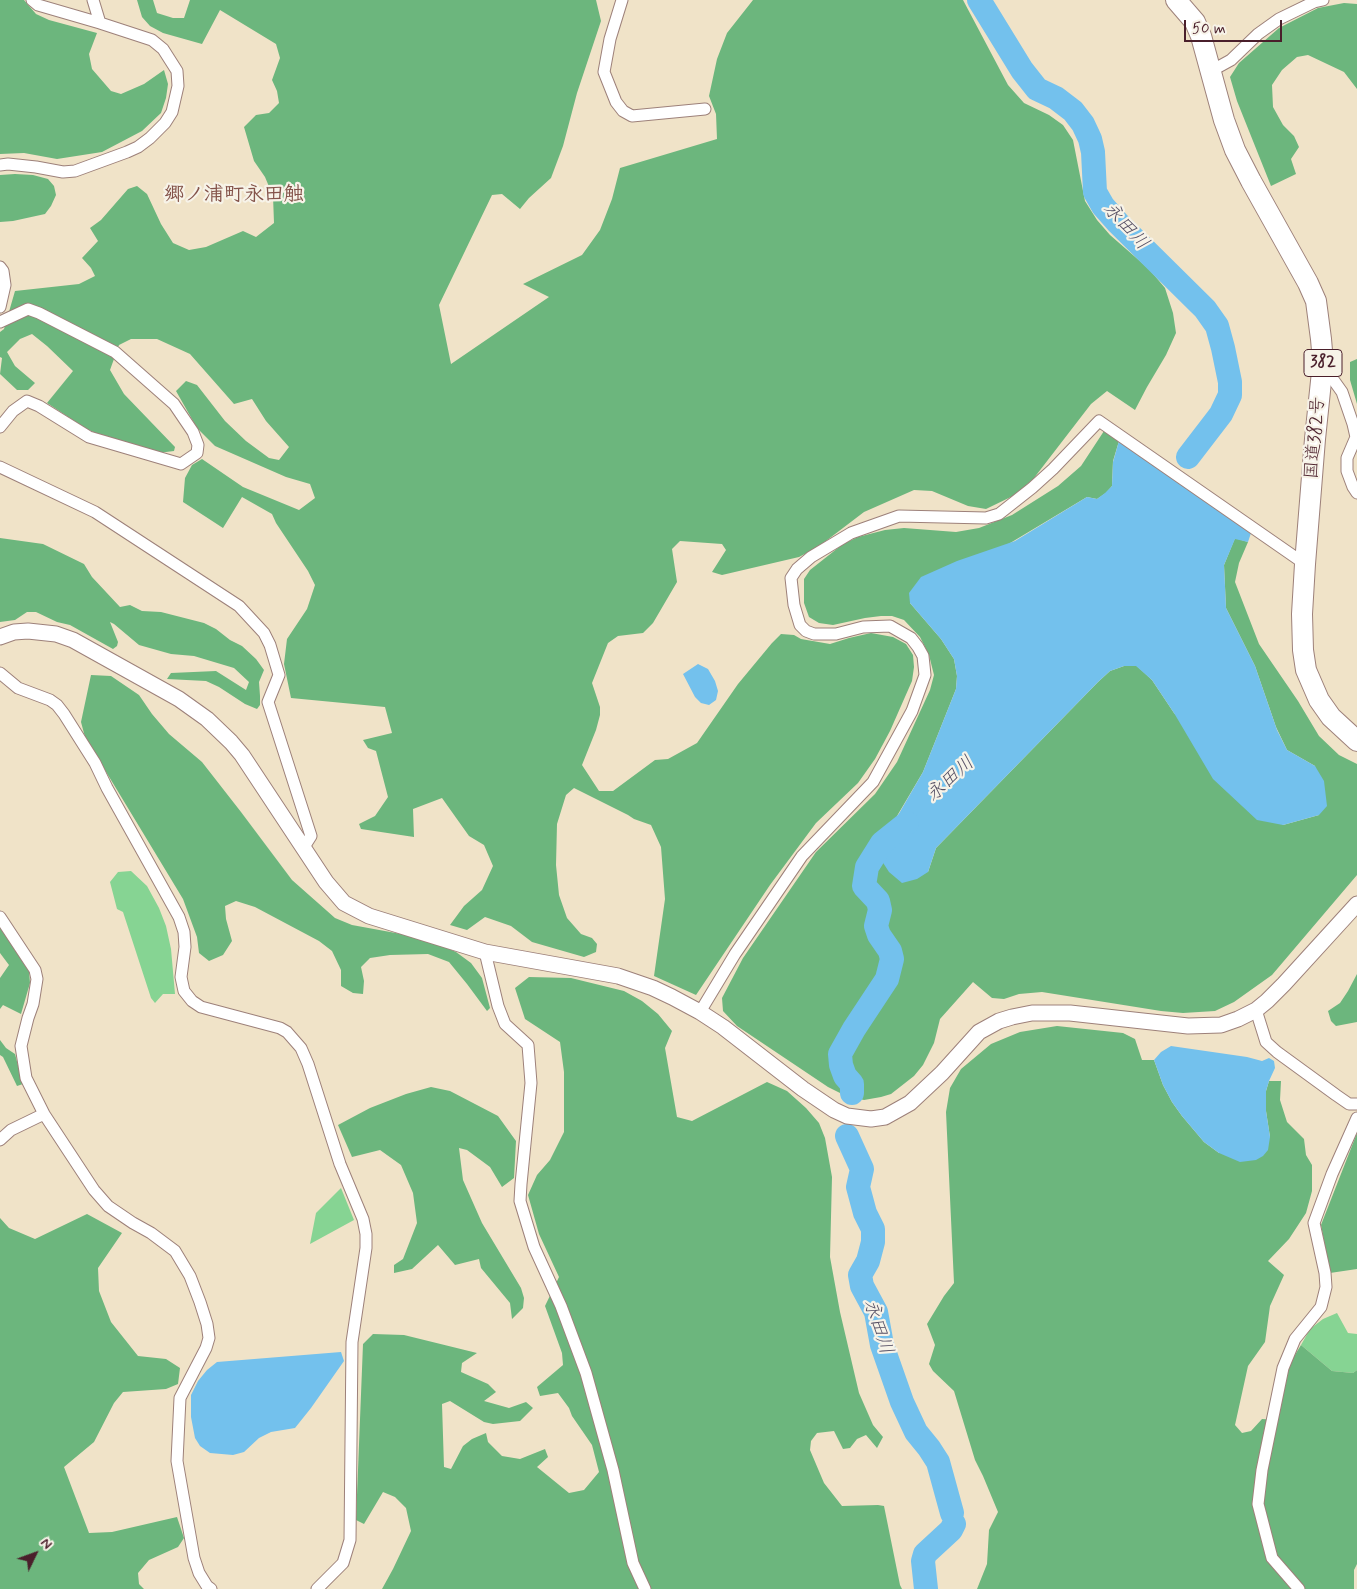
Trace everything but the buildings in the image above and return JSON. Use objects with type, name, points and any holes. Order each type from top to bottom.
[{"type":"highway","name":"国道382号","points":[[1176,0],[1194,22],[1201,36],[1224,120],[1235,150],[1316,301],[1321,339],[1322,371],[1304,564],[1303,650],[1306,670],[1319,700],[1331,717],[1357,741]]},
{"type":"street","points":[[0,165],[36,166],[63,172],[75,171],[138,147],[165,123],[172,112],[178,86],[177,71],[163,49],[152,40],[38,5],[32,0]]},
{"type":"street","points":[[93,0],[100,23]]},
{"type":"street","points":[[622,0],[610,39],[604,72],[616,102],[623,111],[632,116],[705,109]]},
{"type":"street","points":[[1211,71],[1231,60],[1258,34],[1279,19],[1314,2],[1324,0]]},
{"type":"street","points":[[0,267],[5,285],[0,307]]},
{"type":"street","points":[[0,322],[28,309],[115,352],[174,404],[193,432],[198,445],[197,453],[182,464],[89,437],[39,406],[27,401],[13,411],[0,427]]},
{"type":"street","points":[[1322,371],[1332,378],[1342,392],[1353,424],[1356,437],[1347,458],[1347,471],[1357,494]]},
{"type":"street","points":[[700,1012],[735,954],[802,856],[873,782],[912,711],[925,675],[923,656],[918,647],[911,638],[890,626],[862,627],[836,634],[814,634],[806,631],[800,625],[794,605],[791,578],[797,569],[811,557],[851,533],[899,516],[986,518],[999,514],[1053,469],[1099,421],[1304,564]]},
{"type":"street","points":[[0,467],[95,512],[239,606],[264,633],[270,645],[279,676],[268,702],[311,836],[304,847]]},
{"type":"street","points":[[0,638],[14,632],[28,631],[56,634],[73,640],[179,699],[207,719],[242,755],[326,882],[344,903],[369,916],[485,952],[618,976],[672,997],[723,1027],[803,1089],[834,1110],[847,1116],[871,1119],[886,1116],[910,1104],[942,1074],[979,1032],[999,1021],[1012,1017],[1032,1013],[1070,1013],[1188,1026],[1222,1025],[1238,1019],[1256,1010],[1284,984],[1357,904]]},
{"type":"street","points":[[0,672],[18,688],[50,700],[57,705],[94,763],[179,917],[186,947],[181,977],[184,991],[192,1001],[201,1007],[272,1024],[287,1032],[301,1048],[308,1064],[340,1164],[363,1219],[366,1248],[352,1342],[350,1540],[343,1562],[317,1589]]},
{"type":"street","points":[[0,917],[35,970],[37,979],[33,1004],[21,1046],[26,1078],[44,1114],[94,1190],[108,1206],[151,1233],[175,1251],[190,1276],[200,1302],[208,1338],[206,1348],[180,1398],[177,1461],[194,1558],[200,1574],[211,1589]]},
{"type":"street","points":[[485,952],[498,1006],[505,1024],[528,1044],[531,1083],[520,1201],[534,1247],[561,1306],[586,1373],[613,1470],[633,1563],[645,1589]]},
{"type":"street","points":[[1256,1010],[1266,1042],[1271,1047],[1349,1104],[1357,1104]]},
{"type":"street","points":[[0,1140],[12,1130],[44,1114]]},
{"type":"street","points":[[1299,1589],[1272,1558],[1258,1504],[1262,1470],[1283,1368],[1295,1339],[1320,1307],[1326,1287],[1325,1273],[1314,1223],[1332,1174],[1357,1118]]},
{"type":"green space","points":[[0,0],[24,0],[36,14],[49,20],[97,33],[89,54],[92,69],[111,91],[121,94],[144,84],[164,70],[168,84],[161,113],[142,131],[102,152],[57,159],[24,153],[0,154]]},
{"type":"green space","points":[[137,0],[153,0],[157,13],[173,18],[184,18],[190,0],[596,0],[601,21],[577,93],[563,146],[551,178],[520,209],[502,194],[492,195],[439,305],[451,364],[549,297],[523,284],[582,255],[600,230],[612,199],[620,168],[717,139],[716,114],[709,96],[717,59],[727,33],[753,0],[963,0],[1008,85],[1024,103],[1049,115],[1063,125],[1073,140],[1085,201],[1097,220],[1110,235],[1149,269],[1165,288],[1173,313],[1176,333],[1166,355],[1135,410],[1107,391],[1091,404],[1034,478],[1017,494],[986,509],[968,506],[932,491],[914,490],[864,512],[818,547],[799,557],[722,575],[712,572],[726,550],[722,544],[680,541],[672,549],[677,582],[653,623],[643,633],[618,636],[608,643],[592,683],[600,707],[600,715],[582,765],[599,791],[613,791],[655,760],[668,759],[697,743],[738,684],[781,634],[794,635],[801,639],[830,644],[871,633],[893,637],[906,644],[913,655],[912,681],[890,731],[875,759],[858,783],[816,823],[770,885],[696,995],[654,976],[665,899],[661,847],[651,825],[634,819],[574,788],[566,795],[557,824],[556,865],[559,895],[567,918],[581,934],[592,938],[597,944],[596,952],[584,957],[532,942],[511,926],[485,917],[467,930],[450,925],[464,906],[482,890],[493,866],[484,845],[469,836],[442,798],[413,809],[414,837],[361,829],[359,824],[375,816],[388,797],[376,751],[368,748],[363,740],[392,733],[385,707],[291,698],[284,664],[287,639],[307,609],[315,585],[308,571],[272,514],[242,497],[223,528],[183,502],[185,478],[192,465],[202,459],[243,487],[299,510],[315,498],[310,484],[286,477],[215,446],[197,428],[176,391],[186,381],[197,385],[225,421],[246,441],[269,458],[279,460],[289,447],[266,421],[252,399],[234,404],[190,354],[157,339],[131,339],[119,345],[110,370],[124,394],[175,447],[174,451],[158,453],[106,438],[85,428],[47,403],[73,371],[32,334],[20,339],[7,352],[15,366],[35,383],[28,390],[17,390],[0,374],[2,358],[0,357],[0,332],[4,329],[15,291],[79,284],[95,276],[82,258],[98,241],[90,228],[101,220],[128,189],[137,186],[147,194],[161,224],[173,243],[189,250],[206,247],[243,231],[256,237],[274,223],[273,196],[265,177],[254,161],[244,127],[256,115],[269,113],[279,103],[277,91],[272,80],[280,58],[276,44],[220,10],[202,44],[163,33],[150,26],[142,17]]},
{"type":"green space","points":[[1344,3],[1357,4],[1357,89],[1344,72],[1308,55],[1297,57],[1282,70],[1272,85],[1273,107],[1283,125],[1294,136],[1299,147],[1291,159],[1296,174],[1271,186],[1237,101],[1230,77],[1239,63],[1279,28],[1318,8]]},
{"type":"green space","points":[[0,175],[33,175],[48,179],[54,186],[56,195],[45,214],[0,222]]},
{"type":"green space","points":[[1357,359],[1357,404],[1350,380],[1350,362]]},
{"type":"green space","points":[[1104,431],[1119,441],[1113,461],[1112,486],[1106,493],[1097,499],[1087,497],[910,603],[941,639],[954,659],[957,676],[956,689],[923,772],[897,816],[928,872],[936,848],[1098,682],[1110,671],[1124,666],[1136,665],[1152,680],[1174,713],[1283,825],[1319,815],[1315,766],[1287,750],[1276,727],[1255,666],[1226,608],[1224,565],[1235,538],[1248,542],[1239,563],[1235,582],[1259,644],[1298,701],[1319,736],[1339,755],[1357,764],[1357,875],[1272,975],[1234,1002],[1215,1011],[1183,1013],[1161,1011],[1042,992],[1019,994],[1004,999],[992,998],[973,982],[940,1019],[934,1043],[923,1065],[914,1076],[891,1094],[881,1097],[864,1100],[846,1096],[828,1087],[737,1026],[723,1011],[722,998],[743,958],[816,852],[875,794],[897,762],[930,690],[934,675],[929,655],[920,637],[904,620],[892,616],[881,616],[833,625],[819,623],[809,617],[804,603],[804,579],[810,570],[843,544],[858,537],[885,530],[904,528],[956,532],[979,528],[1012,515],[1058,486],[1081,466]]},
{"type":"green space","points":[[0,538],[43,544],[84,564],[92,577],[120,607],[130,605],[142,611],[161,612],[204,623],[216,629],[230,640],[242,646],[256,659],[264,670],[259,682],[260,705],[257,709],[245,704],[206,681],[167,679],[171,673],[216,671],[246,690],[249,682],[234,668],[194,656],[171,654],[139,645],[110,622],[118,642],[117,646],[113,649],[70,625],[57,622],[36,612],[27,612],[15,620],[0,622]]},
{"type":"green space","points":[[91,675],[111,676],[139,695],[169,734],[202,762],[292,880],[335,918],[352,925],[434,942],[456,952],[471,963],[482,978],[490,1008],[487,1011],[449,962],[428,954],[390,955],[370,958],[361,967],[364,981],[363,994],[353,993],[341,986],[341,970],[332,951],[319,941],[255,907],[236,901],[225,906],[226,919],[232,941],[223,955],[209,961],[199,953],[197,937],[183,899],[85,737],[81,722]]},
{"type":"green space","points":[[131,871],[147,886],[159,908],[166,926],[171,949],[175,994],[163,994],[155,1003],[151,998],[123,912],[117,909],[110,882],[118,872]]},
{"type":"green space","points":[[0,926],[29,971],[30,983],[21,1014],[3,1005],[0,1009],[0,978],[9,965],[0,953]]},
{"type":"green space","points":[[1357,974],[1357,1022],[1336,1026],[1331,1021],[1328,1011],[1340,1003]]},
{"type":"green space","points":[[529,977],[571,978],[624,991],[642,1001],[658,1014],[672,1031],[665,1048],[677,1117],[692,1121],[767,1082],[787,1091],[819,1123],[825,1138],[832,1177],[830,1257],[840,1312],[859,1393],[873,1425],[883,1437],[877,1448],[866,1435],[857,1439],[850,1448],[843,1449],[834,1431],[817,1433],[811,1441],[810,1450],[824,1483],[842,1506],[884,1506],[902,1589],[382,1589],[411,1531],[406,1508],[395,1497],[383,1492],[364,1524],[356,1520],[363,1344],[373,1334],[404,1335],[477,1353],[462,1363],[461,1372],[488,1384],[496,1392],[484,1401],[509,1408],[526,1402],[533,1408],[520,1421],[493,1424],[484,1422],[450,1401],[442,1404],[444,1467],[451,1469],[463,1446],[472,1439],[486,1433],[488,1442],[502,1456],[520,1459],[545,1449],[548,1457],[537,1467],[569,1493],[584,1490],[599,1472],[592,1445],[572,1416],[569,1408],[558,1393],[540,1396],[537,1387],[563,1365],[562,1353],[545,1306],[559,1277],[539,1234],[528,1195],[537,1175],[550,1160],[564,1132],[564,1072],[560,1042],[525,1019],[515,988]]},
{"type":"green space","points":[[1057,1026],[1123,1033],[1135,1039],[1142,1060],[1154,1060],[1163,1085],[1182,1116],[1204,1142],[1219,1153],[1270,1137],[1266,1111],[1266,1091],[1269,1081],[1281,1081],[1280,1100],[1287,1122],[1304,1139],[1306,1155],[1312,1165],[1312,1191],[1306,1213],[1289,1239],[1268,1261],[1284,1275],[1270,1306],[1265,1342],[1248,1366],[1235,1425],[1242,1433],[1251,1431],[1262,1419],[1278,1420],[1290,1363],[1301,1345],[1332,1371],[1353,1373],[1357,1370],[1357,1564],[1354,1570],[1354,1589],[977,1589],[987,1564],[989,1530],[998,1512],[975,1460],[954,1391],[933,1371],[929,1364],[935,1345],[927,1324],[954,1283],[946,1112],[950,1088],[961,1069],[991,1044],[1020,1032]]},
{"type":"green space","points":[[0,1040],[6,1048],[15,1054],[23,1084],[17,1086],[3,1057],[0,1055]]},
{"type":"green space","points":[[431,1087],[450,1091],[498,1116],[516,1141],[514,1178],[502,1187],[490,1167],[467,1150],[459,1148],[463,1180],[482,1223],[521,1288],[524,1298],[523,1308],[512,1319],[510,1303],[481,1268],[479,1259],[455,1265],[438,1245],[412,1269],[394,1273],[394,1265],[403,1259],[417,1223],[413,1193],[401,1165],[380,1150],[352,1157],[338,1125],[370,1108],[406,1094]]},
{"type":"green space","points":[[1357,1133],[1357,1269],[1330,1273],[1321,1225]]},
{"type":"green space","points":[[341,1188],[354,1220],[310,1244],[316,1213]]},
{"type":"green space","points":[[87,1214],[122,1233],[98,1268],[99,1291],[111,1322],[138,1356],[166,1359],[180,1368],[178,1384],[166,1389],[123,1392],[114,1403],[94,1442],[64,1467],[89,1533],[112,1532],[177,1517],[184,1538],[178,1547],[149,1560],[138,1573],[139,1584],[144,1589],[0,1589],[0,1218],[9,1228],[35,1239]]},
{"type":"green space","points":[[1337,1313],[1348,1333],[1357,1334],[1357,1370],[1353,1373],[1332,1371],[1301,1345],[1310,1329],[1323,1319]]},
{"type":"water","points":[[1119,441],[1251,533],[1248,542],[1235,539],[1224,565],[1226,608],[1255,666],[1277,730],[1287,750],[1315,766],[1324,781],[1327,806],[1319,815],[1283,825],[1257,820],[1213,779],[1152,680],[1136,666],[1124,666],[1110,671],[1098,682],[936,848],[928,872],[917,879],[902,883],[889,872],[880,858],[882,843],[923,772],[956,689],[957,676],[954,659],[941,639],[910,603],[909,593],[921,577],[957,561],[1015,541],[1087,497],[1097,499],[1112,486],[1113,462]]},
{"type":"water","points":[[698,664],[708,669],[718,691],[716,700],[709,705],[701,703],[695,697],[683,674]]},
{"type":"water","points":[[1171,1046],[1247,1057],[1262,1061],[1269,1058],[1274,1061],[1275,1068],[1266,1091],[1266,1111],[1270,1137],[1268,1150],[1263,1156],[1256,1160],[1240,1162],[1219,1153],[1204,1142],[1182,1116],[1163,1085],[1154,1060],[1161,1052]]},
{"type":"water","points":[[341,1352],[344,1361],[295,1428],[271,1432],[259,1438],[244,1452],[233,1455],[210,1453],[200,1446],[195,1438],[191,1417],[191,1395],[198,1381],[217,1362]]},
{"type":"waterway","name":"永田川","points":[[979,0],[1022,70],[1037,89],[1056,98],[1073,111],[1083,124],[1090,139],[1093,152],[1095,192],[1103,206],[1205,309],[1217,326],[1230,382],[1230,395],[1221,414],[1188,457]]},
{"type":"waterway","name":"永田川","points":[[852,1093],[852,1084],[845,1076],[840,1054],[887,979],[892,959],[890,951],[879,935],[876,926],[880,910],[878,901],[864,886],[867,867],[882,843],[907,823]]},
{"type":"waterway","name":"永田川","points":[[847,1136],[862,1169],[858,1187],[865,1213],[873,1229],[873,1242],[868,1261],[860,1275],[862,1286],[876,1312],[882,1345],[902,1402],[916,1432],[938,1462],[952,1513]]},
{"type":"waterway","name":"永田川","points":[[926,1589],[923,1561],[925,1554],[951,1530],[954,1524]]},
{"type":"district","name":"郷ノ浦町永田触","points":[[234,196]]}]
